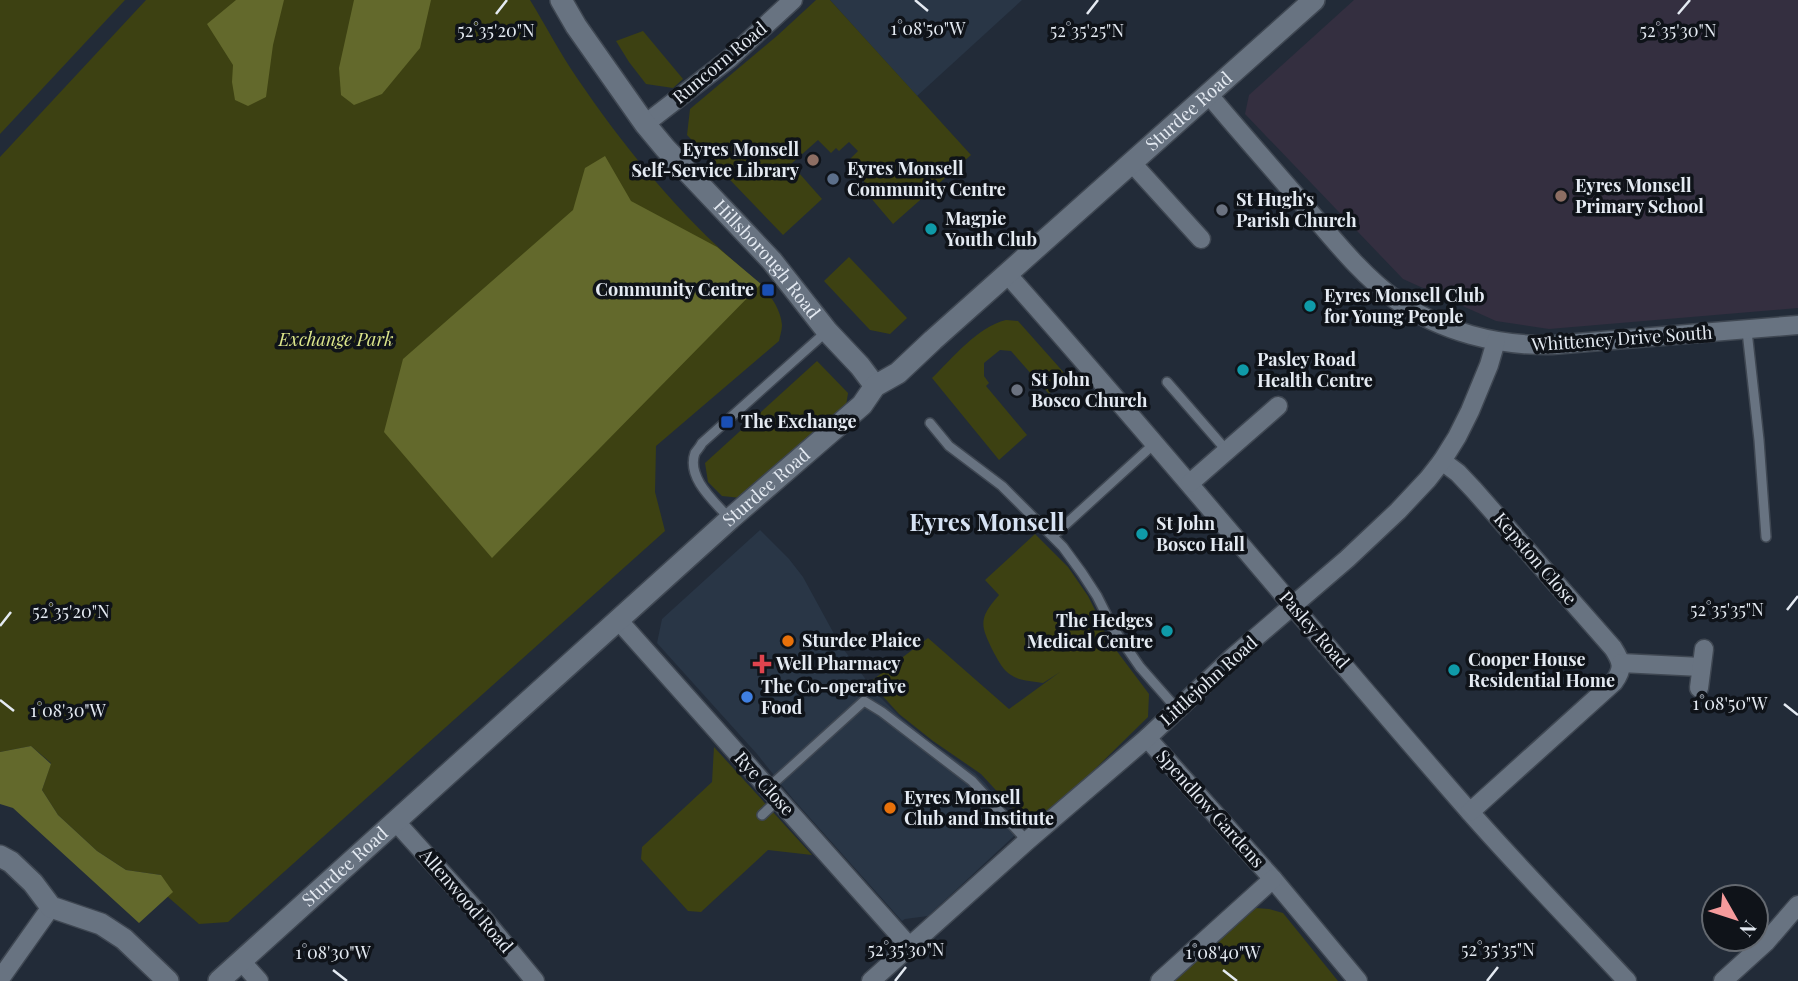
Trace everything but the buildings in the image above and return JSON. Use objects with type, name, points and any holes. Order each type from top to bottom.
[{"type":"street","name":"Hillsborough Road","points":[[561,0],[576,26],[645,124],[772,261],[875,386]]},
{"type":"street","name":"Runcorn Road","points":[[645,124],[729,59],[793,0]]},
{"type":"street","name":"Sturdee Road","points":[[219,981],[730,519],[862,405],[875,386],[898,373],[1314,0]]},
{"type":"street","name":"Whitteney Drive South","points":[[1209,95],[1344,251],[1395,299],[1448,327],[1496,341],[1552,345],[1798,325]]},
{"type":"street","points":[[1132,163],[1202,239]]},
{"type":"street","name":"Pasley Road","points":[[1007,274],[1190,483],[1470,813],[1627,981]]},
{"type":"street","name":"Littlejohn Road","points":[[871,981],[1147,738],[1398,511],[1442,461],[1457,437],[1489,365],[1496,341]]},
{"type":"street","points":[[1190,483],[1278,406]]},
{"type":"street","name":"Kepston Close","points":[[1442,461],[1474,490],[1613,648],[1621,663]]},
{"type":"street","name":"Rye Close","points":[[619,621],[910,947]]},
{"type":"street","points":[[1470,813],[1614,682],[1620,673],[1621,663],[1703,658],[1699,688]]},
{"type":"street","name":"Spendlow Gardens","points":[[1147,738],[1273,879],[1358,981]]},
{"type":"street","name":"Allenwood Road","points":[[396,822],[482,917],[535,981]]},
{"type":"street","points":[[5,862],[33,883],[51,907],[101,925],[124,939],[168,981]]},
{"type":"street","name":"Spendlow Gardens","points":[[1160,981],[1273,879]]},
{"type":"street","points":[[1723,981],[1766,942],[1798,905]]},
{"type":"street","points":[[0,979],[51,907]]},
{"type":"street","points":[[241,961],[259,981]]},
{"type":"lane","points":[[730,519],[704,491],[696,477],[695,453],[702,443],[827,331]]},
{"type":"lane","points":[[1747,331],[1766,537]]},
{"type":"lane","points":[[1167,382],[1227,451]]},
{"type":"lane","points":[[930,423],[949,446],[1002,486],[1053,536],[1082,573],[1113,628],[1140,667],[1177,709]]},
{"type":"lane","points":[[1053,536],[1155,443]]},
{"type":"lane","points":[[762,815],[773,794],[864,701],[972,781],[1027,841]]},
{"type":"shaded area","points":[[830,0],[1022,0],[917,96]]},
{"type":"shaded area","name":"Eyres Monsell Primary School","points":[[1354,0],[1798,0],[1798,308],[1549,329],[1496,321],[1403,279],[1245,114],[1249,95]]},
{"type":"shaded area","points":[[760,530],[803,577],[839,643],[875,692],[928,740],[975,773],[1014,821],[1014,836],[928,916],[902,921],[657,643],[662,619]]},
{"type":"green space","points":[[0,0],[125,0],[0,134]]},
{"type":"green space","name":"Exchange Park","points":[[146,0],[530,0],[571,69],[614,129],[697,227],[763,287],[777,309],[782,325],[779,341],[656,446],[655,492],[665,531],[228,922],[199,924],[168,897],[161,875],[126,870],[97,851],[58,815],[42,790],[51,763],[31,746],[0,752],[0,157]]},
{"type":"green space","points":[[236,0],[284,0],[273,45],[266,97],[248,106],[235,100],[233,65],[207,24]]},
{"type":"green space","points":[[354,0],[431,0],[420,48],[382,94],[354,105],[341,95],[339,68]]},
{"type":"green space","points":[[816,0],[830,0],[971,155],[893,224],[870,197],[874,193],[847,162],[858,151],[849,142],[839,151],[836,148],[831,153],[818,140],[791,164],[822,199],[783,235],[687,135],[690,109]]},
{"type":"green space","points":[[643,31],[683,79],[673,88],[646,84],[616,41]]},
{"type":"green space","points":[[605,156],[631,201],[717,247],[761,284],[492,558],[384,432],[403,359],[573,210],[585,168]]},
{"type":"green space","points":[[849,257],[907,318],[890,334],[870,330],[824,281]]},
{"type":"green space","points":[[1006,320],[1018,321],[1066,375],[1049,394],[1011,351],[1000,350],[984,363],[984,376],[989,383],[986,386],[1027,435],[999,460],[932,378],[975,336]]},
{"type":"green space","points":[[817,361],[848,393],[846,406],[741,498],[722,496],[708,482],[705,463]]},
{"type":"green space","points":[[1035,534],[1068,567],[1088,596],[1107,638],[1149,694],[1148,717],[1043,820],[1016,812],[981,774],[899,714],[870,682],[928,638],[1009,709],[1060,672],[1043,683],[1022,680],[1011,675],[998,660],[984,629],[987,610],[999,595],[985,580]]},
{"type":"green space","points":[[31,746],[51,764],[42,790],[58,815],[97,851],[126,870],[161,875],[173,892],[139,923],[13,808],[0,804],[0,752]]},
{"type":"green space","points":[[714,747],[812,855],[768,850],[701,912],[688,911],[641,859],[642,847],[712,782]]},
{"type":"green space","points":[[1256,908],[1283,913],[1338,981],[1174,981]]},
{"type":"place","name":"Eyres Monsell Self-Service Library","points":[[813,160]]},
{"type":"place","name":"Eyres Monsell Community Centre","points":[[833,179]]},
{"type":"place","name":"Eyres Monsell Primary School","points":[[1561,196]]},
{"type":"place","name":"St Hugh's Parish Church","points":[[1222,210]]},
{"type":"place","name":"Magpie Youth Club","points":[[931,229]]},
{"type":"place","name":"Community Centre","points":[[768,290]]},
{"type":"place","name":"Eyres Monsell Club for Young People","points":[[1310,306]]},
{"type":"place","name":"Pasley Road Health Centre","points":[[1243,370]]},
{"type":"place","name":"St John Bosco Church","points":[[1017,390]]},
{"type":"place","name":"The Exchange","points":[[727,422]]},
{"type":"place","name":"St John Bosco Hall","points":[[1142,534]]},
{"type":"place","name":"The Hedges Medical Centre","points":[[1167,631]]},
{"type":"place","name":"Sturdee Plaice","points":[[788,641]]},
{"type":"place","name":"Well Pharmacy","points":[[762,664]]},
{"type":"place","name":"Cooper House Residential Home","points":[[1454,670]]},
{"type":"place","name":"The Co-operative Food","points":[[747,697]]},
{"type":"place","name":"Eyres Monsell Club and Institute","points":[[890,808]]},
{"type":"district","name":"Eyres Monsell","points":[[987,523]]}]
